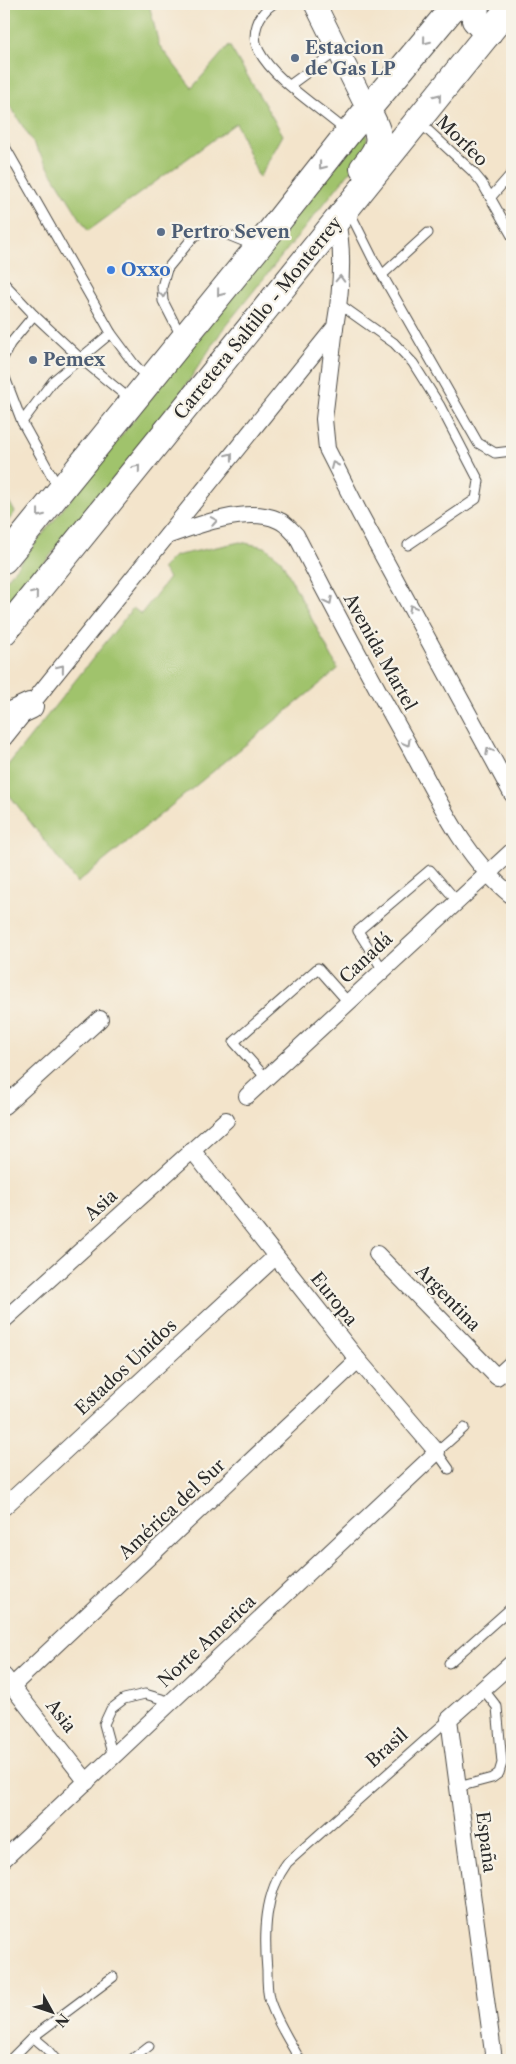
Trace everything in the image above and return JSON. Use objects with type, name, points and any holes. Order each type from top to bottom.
[{"type":"main road","points":[[4,560],[258,247],[367,109],[456,4]]},
{"type":"main road","points":[[476,4],[475,20],[488,34]]},
{"type":"main road","name":"Carretera Saltillo - Monterrey","points":[[4,632],[165,434],[184,396],[203,367],[418,121],[512,4]]},
{"type":"main road","points":[[339,211],[379,145],[379,133],[367,109]]},
{"type":"main road","points":[[4,718],[30,706]]},
{"type":"street","points":[[315,4],[367,109]]},
{"type":"street","points":[[339,211],[341,262],[339,304],[324,420],[327,449],[352,499],[512,794]]},
{"type":"street","points":[[4,738],[335,327]]},
{"type":"street","name":"Avenida Martel","points":[[167,536],[201,524],[252,516],[278,520],[288,526],[296,536],[336,614],[457,834],[472,856],[487,873],[512,896]]},
{"type":"street","name":"Canadá","points":[[248,1096],[512,851]]},
{"type":"street","points":[[4,1106],[100,1019]]},
{"type":"street","name":"Asia","points":[[4,1320],[226,1120]]},
{"type":"street","name":"Europa","points":[[192,1150],[358,1360],[437,1452]]},
{"type":"street","name":"Argentina","points":[[377,1254],[497,1377],[512,1363]]},
{"type":"street","name":"Estados Unidos","points":[[4,1507],[275,1257]]},
{"type":"street","name":"América del Sur","points":[[8,1680],[358,1360]]},
{"type":"street","name":"Norte America","points":[[4,1859],[437,1452]]},
{"type":"street","name":"Brasil","points":[[449,1719],[512,1662]]},
{"type":"street","name":"Asia","points":[[8,1680],[87,1782]]},
{"type":"street","name":"España","points":[[449,1719],[494,2060]]},
{"type":"lane","points":[[273,4],[259,20],[256,30],[256,41],[262,57],[290,86],[348,133]]},
{"type":"lane","points":[[290,86],[338,50]]},
{"type":"lane","name":"Morfeo","points":[[418,121],[472,171],[491,197],[512,236]]},
{"type":"lane","points":[[4,144],[111,333],[134,364],[149,380]]},
{"type":"lane","points":[[491,197],[512,173]]},
{"type":"lane","points":[[339,211],[382,275],[478,443],[495,452],[512,451]]},
{"type":"lane","points":[[183,339],[163,301],[162,287],[167,269],[194,236],[204,232],[223,233],[258,247]]},
{"type":"lane","points":[[382,275],[428,233]]},
{"type":"lane","points":[[4,283],[34,316],[80,358],[132,401]]},
{"type":"lane","points":[[339,304],[394,343],[413,363],[440,406],[479,481],[476,499],[408,545]]},
{"type":"lane","points":[[4,356],[10,344],[34,316]]},
{"type":"lane","points":[[22,422],[54,381],[111,333]]},
{"type":"lane","points":[[4,375],[22,422],[59,490]]},
{"type":"lane","points":[[383,970],[358,931],[430,870],[457,901]]},
{"type":"lane","points":[[266,1078],[234,1042],[318,968],[348,1002]]},
{"type":"lane","points":[[437,1452],[464,1428]]},
{"type":"lane","name":"Europa","points":[[437,1452],[449,1469]]},
{"type":"lane","points":[[449,1663],[512,1607]]},
{"type":"lane","points":[[458,1787],[492,1778],[499,1773],[502,1764],[497,1706],[483,1689]]},
{"type":"lane","points":[[113,1757],[104,1724],[111,1709],[124,1699],[145,1694],[172,1702]]},
{"type":"lane","name":"Brasil","points":[[300,2060],[269,1997],[264,1941],[273,1889],[287,1863],[449,1719]]},
{"type":"lane","points":[[10,2060],[33,2037],[113,1977]]},
{"type":"lane","points":[[33,2037],[56,2060]]},
{"type":"lane","points":[[131,2060],[149,2046]]},
{"type":"green space","points":[[4,4],[149,4],[159,45],[192,88],[229,45],[283,135],[259,178],[236,123],[88,231],[4,96]]},
{"type":"green space","points":[[366,128],[368,149],[223,329],[169,411],[4,612],[4,583]]},
{"type":"green space","points":[[4,493],[15,512],[4,526]]},
{"type":"green space","points":[[240,542],[265,547],[281,560],[338,669],[77,883],[4,788],[4,770],[133,608],[141,614],[169,578],[162,568],[174,556]]},
{"type":"place","name":"Estacion de Gas LP","points":[[295,58]]},
{"type":"place","name":"Pertro Seven","points":[[161,232]]},
{"type":"place","name":"Oxxo","points":[[111,270]]},
{"type":"place","name":"Pemex","points":[[33,360]]}]
